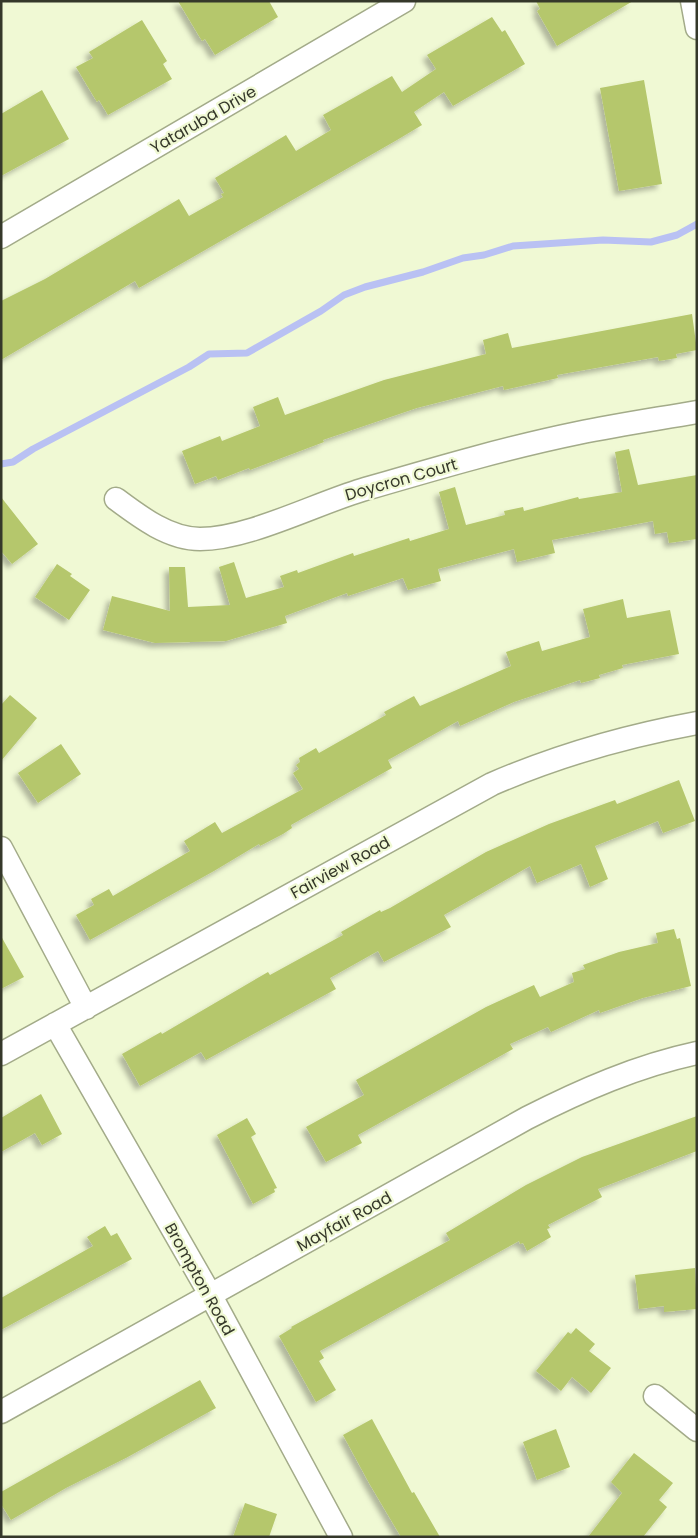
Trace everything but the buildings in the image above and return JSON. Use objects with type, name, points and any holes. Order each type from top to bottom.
[{"type":"street","name":"Yataruba Drive","points":[[1,237],[404,1]]},
{"type":"street","points":[[692,1],[697,28]]},
{"type":"street","name":"Doycron Court","points":[[116,499],[141,517],[168,532],[199,539],[233,534],[350,494],[504,450],[578,433],[697,412]]},
{"type":"street","name":"Fairview Road","points":[[1,1054],[492,784],[533,766],[582,750],[633,735],[697,723]]},
{"type":"street","points":[[1,848],[86,1008]]},
{"type":"street","name":"Brompton Road","points":[[55,1024],[211,1296],[341,1537]]},
{"type":"street","name":"Mayfair Road","points":[[1,1412],[527,1118],[580,1091],[628,1072],[697,1053]]},
{"type":"street","points":[[655,1396],[697,1430]]},
{"type":"waterway","points":[[1,464],[13,462],[33,449],[189,367],[209,354],[247,353],[321,311],[344,295],[365,287],[423,272],[463,258],[484,255],[513,246],[603,240],[651,242],[677,235],[697,224]]}]
